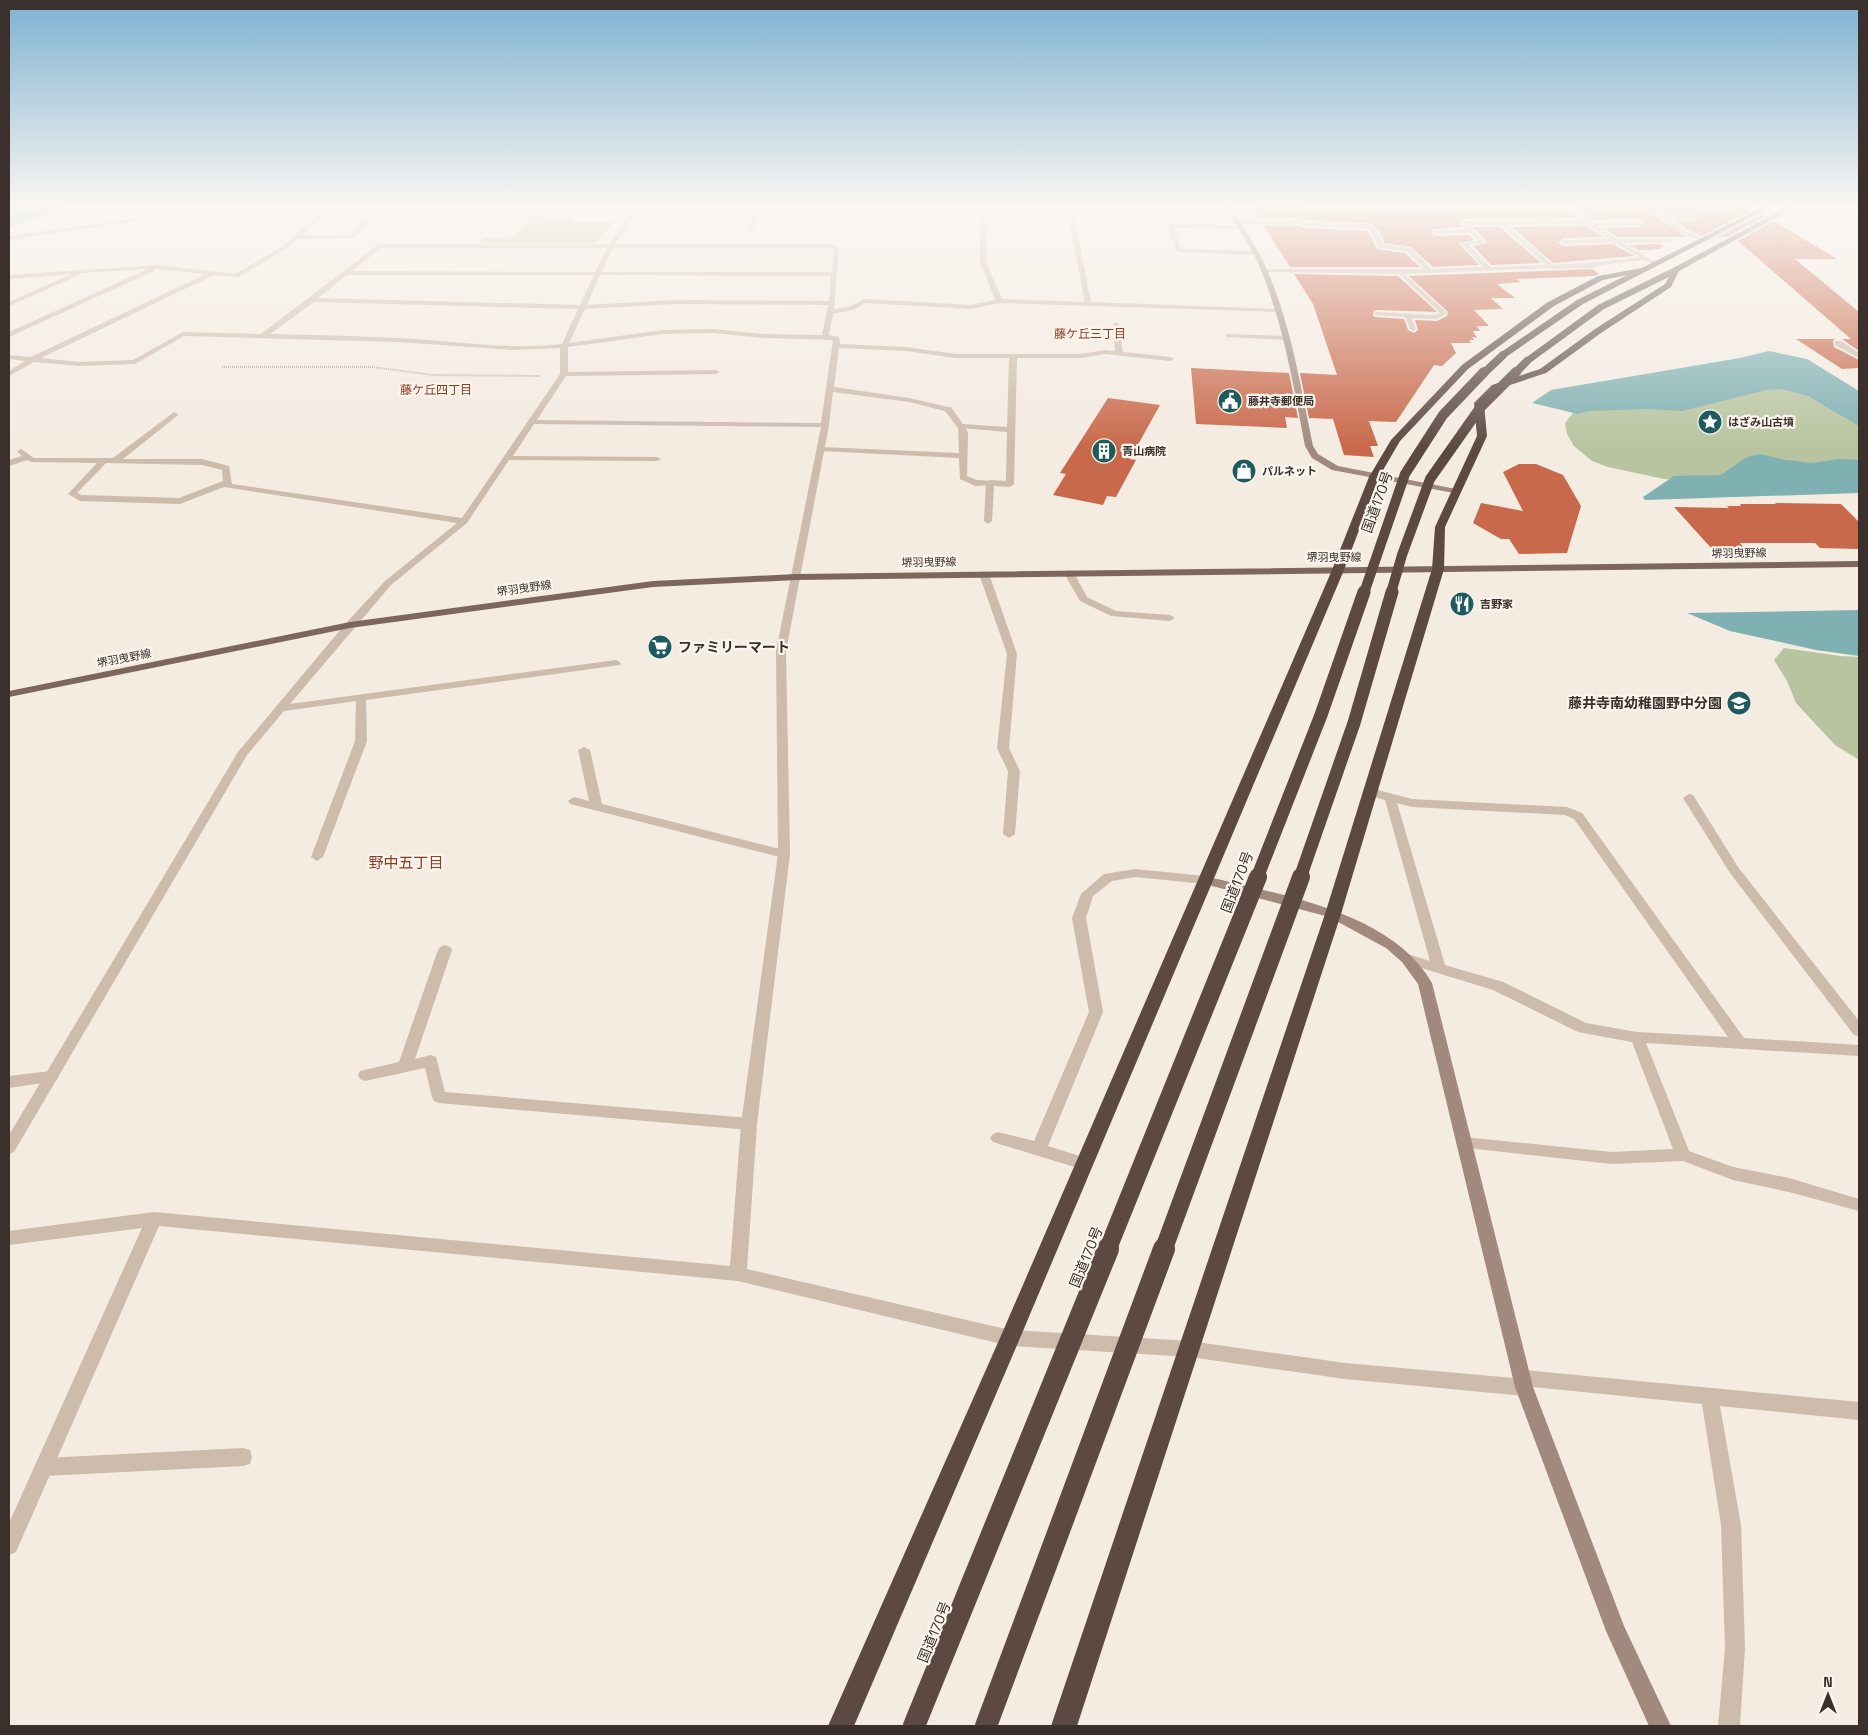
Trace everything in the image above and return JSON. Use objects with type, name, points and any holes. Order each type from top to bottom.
[{"type":"highway","points":[[841,1726],[1010,1338],[1338,570],[1374,477],[1396,440],[1465,367],[1551,304],[1586,286]]},
{"type":"highway","name":"国道170号","points":[[914,1726],[1237,931],[1321,715],[1405,474],[1443,415],[1480,376],[1504,355],[1580,302],[1611,286]]},
{"type":"highway","points":[[986,1726],[1277,945],[1354,723],[1402,556],[1430,478],[1480,408],[1527,361],[1601,307],[1644,286]]},
{"type":"highway","points":[[1064,1726],[1333,914],[1438,569],[1440,527],[1482,436],[1479,403],[1495,387],[1543,371],[1598,331],[1667,286]]},
{"type":"main road","points":[[1270,286],[1286,338],[1309,446],[1315,456],[1335,468],[1456,492]]},
{"type":"main road","name":"堺羽曳野線","points":[[9,694],[350,625],[653,584],[796,577],[1859,564]]},
{"type":"main road","points":[[1205,880],[1333,914],[1391,945],[1407,959],[1425,983],[1523,1383],[1616,1631],[1660,1726]]},
{"type":"street","points":[[9,304],[50,286]]},
{"type":"street","points":[[9,335],[116,286]]},
{"type":"street","points":[[9,374],[33,359],[187,286]]},
{"type":"street","points":[[263,336],[329,286]]},
{"type":"street","points":[[9,1148],[242,754],[350,625],[388,583],[464,521],[563,375],[564,346],[592,286]]},
{"type":"street","points":[[826,337],[833,286]]},
{"type":"street","points":[[993,286],[999,301]]},
{"type":"street","points":[[1085,286],[1088,302]]},
{"type":"street","points":[[1377,314],[1436,317],[1444,313],[1415,286]]},
{"type":"street","points":[[312,300],[583,307],[675,302],[832,303]]},
{"type":"street","points":[[830,312],[851,309],[864,300],[970,307],[999,301],[1088,302],[1278,310]]},
{"type":"street","points":[[1407,315],[1413,329]]},
{"type":"street","points":[[1116,324],[1119,353]]},
{"type":"street","points":[[9,357],[80,364],[134,362],[183,334],[398,340],[513,348],[564,346],[663,332],[714,331],[765,336],[837,338],[821,449],[781,651],[784,854],[749,1124],[738,1274]]},
{"type":"street","points":[[1228,336],[1286,338]]},
{"type":"street","points":[[1838,343],[1859,356]]},
{"type":"street","points":[[836,346],[906,349],[956,356],[1081,356],[1105,352],[1170,359]]},
{"type":"street","points":[[831,389],[909,400],[948,409],[964,433],[963,477],[975,483],[1010,484],[1013,356]]},
{"type":"street","points":[[563,375],[716,372]]},
{"type":"street","points":[[115,461],[174,414]]},
{"type":"street","points":[[532,422],[825,425]]},
{"type":"street","points":[[961,426],[1011,430]]},
{"type":"street","points":[[821,449],[964,456]]},
{"type":"street","points":[[21,450],[32,460],[202,462],[226,468],[228,486],[464,521]]},
{"type":"street","points":[[9,463],[29,457]]},
{"type":"street","points":[[508,458],[657,459]]},
{"type":"street","points":[[104,460],[72,494],[80,498],[180,500],[227,483]]},
{"type":"street","points":[[988,521],[990,483]]},
{"type":"street","points":[[1069,573],[1083,599],[1114,614],[1170,618]]},
{"type":"street","points":[[984,574],[1012,654],[1003,748],[1014,771],[1009,834]]},
{"type":"street","points":[[280,708],[616,663]]},
{"type":"street","points":[[317,856],[361,741],[360,697]]},
{"type":"street","points":[[584,750],[596,806]]},
{"type":"street","points":[[1370,792],[1412,803],[1568,812],[1578,816],[1740,1044]]},
{"type":"street","points":[[1390,798],[1439,968]]},
{"type":"street","points":[[1689,798],[1734,870],[1859,1032]]},
{"type":"street","points":[[574,801],[784,854]]},
{"type":"street","points":[[1039,1149],[1096,1012],[1079,918],[1087,894],[1108,877],[1135,873],[1205,880]]},
{"type":"street","points":[[405,1067],[445,950]]},
{"type":"street","points":[[1407,959],[1498,986],[1583,1028],[1637,1038],[1859,1050]]},
{"type":"street","points":[[1637,1038],[1682,1155]]},
{"type":"street","points":[[365,1075],[432,1061],[439,1097],[749,1124]]},
{"type":"street","points":[[9,1082],[50,1077]]},
{"type":"street","points":[[998,1138],[1084,1164]]},
{"type":"street","points":[[1464,1143],[1612,1158],[1682,1155],[1733,1173],[1788,1185],[1858,1205]]},
{"type":"street","points":[[9,1545],[16,1515],[44,1467],[154,1219]]},
{"type":"street","points":[[9,1238],[154,1219],[738,1274],[1010,1338],[1190,1349],[1345,1371],[1523,1383],[1859,1412]]},
{"type":"street","points":[[1710,1398],[1731,1524],[1735,1648],[1729,1726]]},
{"type":"street","points":[[44,1467],[243,1457]]},
{"type":"path","points":[[222,367],[372,367],[433,375],[563,375]]},
{"type":"green space","points":[[1782,385],[1813,398],[1859,425],[1859,467],[1698,481],[1664,479],[1608,467],[1592,461],[1574,446],[1567,434],[1565,423],[1573,413]]},
{"type":"green space","points":[[1784,648],[1859,657],[1859,760],[1835,745],[1796,703],[1787,681],[1774,660]]},
{"type":"water","points":[[1769,351],[1807,359],[1859,391],[1859,426],[1808,396],[1781,389],[1766,390],[1682,411],[1648,409],[1590,411],[1578,414],[1532,403],[1551,390],[1740,358]]},
{"type":"water","points":[[1760,454],[1785,460],[1813,463],[1840,459],[1859,460],[1859,493],[1645,500],[1643,497],[1674,476],[1721,475],[1747,457]]},
{"type":"water","points":[[1859,610],[1859,656],[1816,650],[1730,631],[1687,613]]},
{"type":"building","points":[[1302,286],[1409,286],[1437,312],[1377,310],[1374,311],[1373,315],[1375,317],[1404,319],[1408,330],[1414,333],[1418,330],[1415,320],[1437,321],[1447,316],[1448,312],[1420,286],[1500,286],[1515,298],[1491,298],[1503,309],[1474,310],[1489,326],[1477,326],[1480,331],[1473,331],[1477,338],[1472,337],[1474,340],[1469,340],[1471,343],[1451,343],[1456,353],[1442,366],[1434,365],[1396,422],[1369,421],[1378,446],[1370,446],[1374,457],[1344,455],[1333,419],[1309,418],[1300,373],[1337,375],[1313,304]]},
{"type":"building","points":[[1790,286],[1828,286],[1859,312],[1859,351],[1842,339],[1851,339]]},
{"type":"building","points":[[1796,339],[1835,339],[1833,341],[1834,347],[1859,360],[1859,368],[1842,369]]},
{"type":"building","points":[[1191,368],[1289,373],[1298,418],[1285,417],[1287,428],[1196,424]]},
{"type":"building","name":"青山病院","points":[[1108,398],[1160,405],[1130,459],[1136,460],[1116,497],[1107,496],[1103,505],[1053,495],[1066,474],[1060,473]]},
{"type":"building","points":[[1519,464],[1536,464],[1563,475],[1581,506],[1567,553],[1519,554],[1509,539],[1501,539],[1473,523],[1481,503],[1523,511],[1503,472]]},
{"type":"building","points":[[1775,503],[1841,504],[1859,522],[1859,549],[1820,548],[1815,543],[1740,543],[1744,548],[1712,549],[1674,507],[1729,508],[1727,506]]},
{"type":"place","name":"藤井寺郵便局","points":[[1230,401]]},
{"type":"place","name":"はざみ山古墳","points":[[1710,422]]},
{"type":"place","name":"青山病院","points":[[1104,451]]},
{"type":"place","name":"パルネット","points":[[1244,471]]},
{"type":"place","name":"吉野家","points":[[1462,604]]},
{"type":"place","name":"ファミリーマート","points":[[660,647]]},
{"type":"place","name":"藤井寺南幼稚園野中分園","points":[[1739,703]]},
{"type":"district","name":"藤ケ丘三丁目","points":[[1090,334]]},
{"type":"district","name":"藤ケ丘四丁目","points":[[436,390]]},
{"type":"district","name":"野中五丁目","points":[[406,862]]}]
